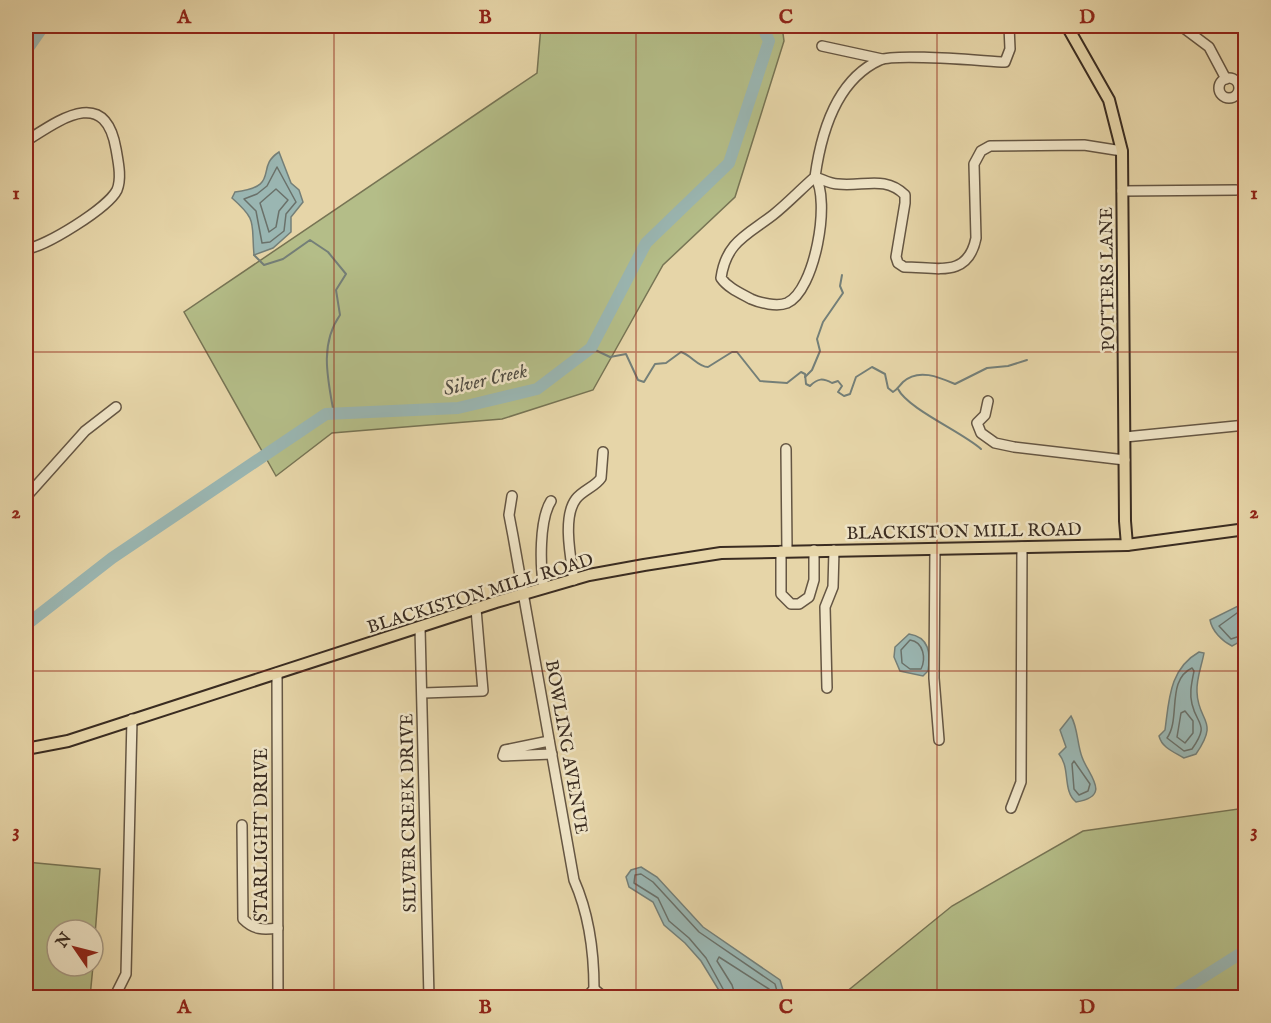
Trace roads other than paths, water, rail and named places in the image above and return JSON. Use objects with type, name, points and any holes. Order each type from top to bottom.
[{"type":"main road","name":"POTTERS LANE","points":[[1067,26],[1109,100],[1122,151],[1127,545]]},
{"type":"main road","name":"BLACKISTON MILL ROAD","points":[[26,749],[68,741],[544,588],[644,565],[721,553],[935,549],[957,546],[1022,548],[1127,545],[1245,529]]},
{"type":"street","points":[[822,46],[882,59],[1005,62],[1010,49],[1010,26]]},
{"type":"street","points":[[1181,26],[1209,47],[1226,79]]},
{"type":"street","points":[[815,177],[822,186],[820,221],[813,266],[800,292],[787,303],[770,304],[753,300],[727,286],[721,278],[730,251],[742,235],[772,215],[815,177],[817,159],[837,99],[859,74],[882,59]]},
{"type":"street","points":[[26,141],[73,113],[96,114],[106,122],[112,134],[119,177],[117,190],[108,201],[47,241],[26,249]]},
{"type":"street","points":[[815,177],[836,184],[880,182],[898,188],[905,195],[896,257],[898,263],[904,267],[957,268],[970,258],[974,249],[976,238],[974,164],[981,151],[990,146],[1084,145],[1122,151]]},
{"type":"street","points":[[1122,191],[1236,189]]},
{"type":"street","points":[[988,401],[985,414],[977,423],[981,433],[995,443],[1125,460]]},
{"type":"street","points":[[26,494],[99,417],[116,408]]},
{"type":"street","points":[[1125,437],[1245,425]]},
{"type":"street","points":[[786,449],[781,594],[791,604],[799,604],[809,597],[814,580],[814,550]]},
{"type":"street","points":[[574,580],[569,544],[572,507],[576,498],[602,478],[603,452]]},
{"type":"street","name":"BOWLING AVENUE","points":[[512,496],[509,515],[574,880],[584,903],[592,952],[594,989]]},
{"type":"street","points":[[544,588],[541,572],[545,510],[551,501]]},
{"type":"street","points":[[1011,808],[1021,783],[1022,548]]},
{"type":"street","points":[[935,549],[934,678],[939,740]]},
{"type":"street","points":[[828,688],[825,607],[833,587],[834,550]]},
{"type":"street","points":[[423,693],[483,691],[476,609]]},
{"type":"street","name":"SILVER CREEK DRIVE","points":[[420,628],[429,998]]},
{"type":"street","name":"STARLIGHT DRIVE","points":[[277,673],[278,998]]},
{"type":"street","points":[[117,992],[126,974],[132,812],[132,719]]},
{"type":"street","points":[[549,741],[505,750],[503,756],[552,753]]},
{"type":"street","points":[[242,825],[243,920],[251,927],[264,930],[278,928]]},
{"type":"street","points":[[586,998],[594,989],[605,998]]},
{"type":"water","points":[[279,152],[291,183],[299,190],[303,202],[291,217],[291,232],[273,248],[254,255],[250,217],[232,198],[235,192],[249,189],[263,181],[268,164]]},
{"type":"water","points":[[1242,604],[1245,606],[1246,630],[1242,639],[1232,646],[1218,635],[1210,620]]},
{"type":"water","points":[[909,634],[925,642],[929,652],[928,671],[923,676],[900,671],[894,657],[895,647]]},
{"type":"water","points":[[1199,652],[1204,653],[1198,677],[1198,702],[1207,727],[1203,743],[1196,754],[1184,758],[1166,747],[1159,736],[1165,730],[1172,686],[1176,677],[1189,659]]},
{"type":"water","points":[[1071,716],[1082,757],[1096,790],[1087,799],[1076,802],[1069,792],[1065,766],[1059,754],[1066,747],[1060,730]]},
{"type":"water","points":[[641,867],[657,877],[703,927],[780,980],[785,997],[723,997],[701,961],[664,925],[653,902],[629,887],[626,877],[631,870]]},
{"type":"waterway","name":"Silver Creek","points":[[26,51],[42,28],[49,26]]},
{"type":"waterway","name":"Silver Creek","points":[[26,625],[112,558],[326,414],[458,408],[537,389],[591,348],[646,243],[729,163],[769,41],[762,26]]},
{"type":"waterway","points":[[254,255],[264,265],[283,259],[310,240],[328,252],[346,274],[336,290],[340,315],[333,326],[327,351],[334,414]]},
{"type":"waterway","points":[[805,377],[812,370],[820,351],[817,339],[823,322],[843,293],[840,286],[842,275]]},
{"type":"waterway","points":[[591,348],[610,357],[626,354],[638,380],[644,382],[655,364],[666,363],[681,352],[708,367],[732,352],[737,352],[760,381],[787,383],[801,372],[805,374],[806,384],[810,386],[821,380],[832,383],[838,381],[842,386],[838,392],[844,396],[850,394],[856,377],[872,367],[885,374],[888,388],[893,392],[915,375],[929,375],[955,384],[987,368],[1008,366],[1027,360]]},
{"type":"waterway","points":[[898,389],[904,397],[924,412],[981,449]]},
{"type":"waterway","name":"Silver Creek","points":[[1170,998],[1246,950]]}]
